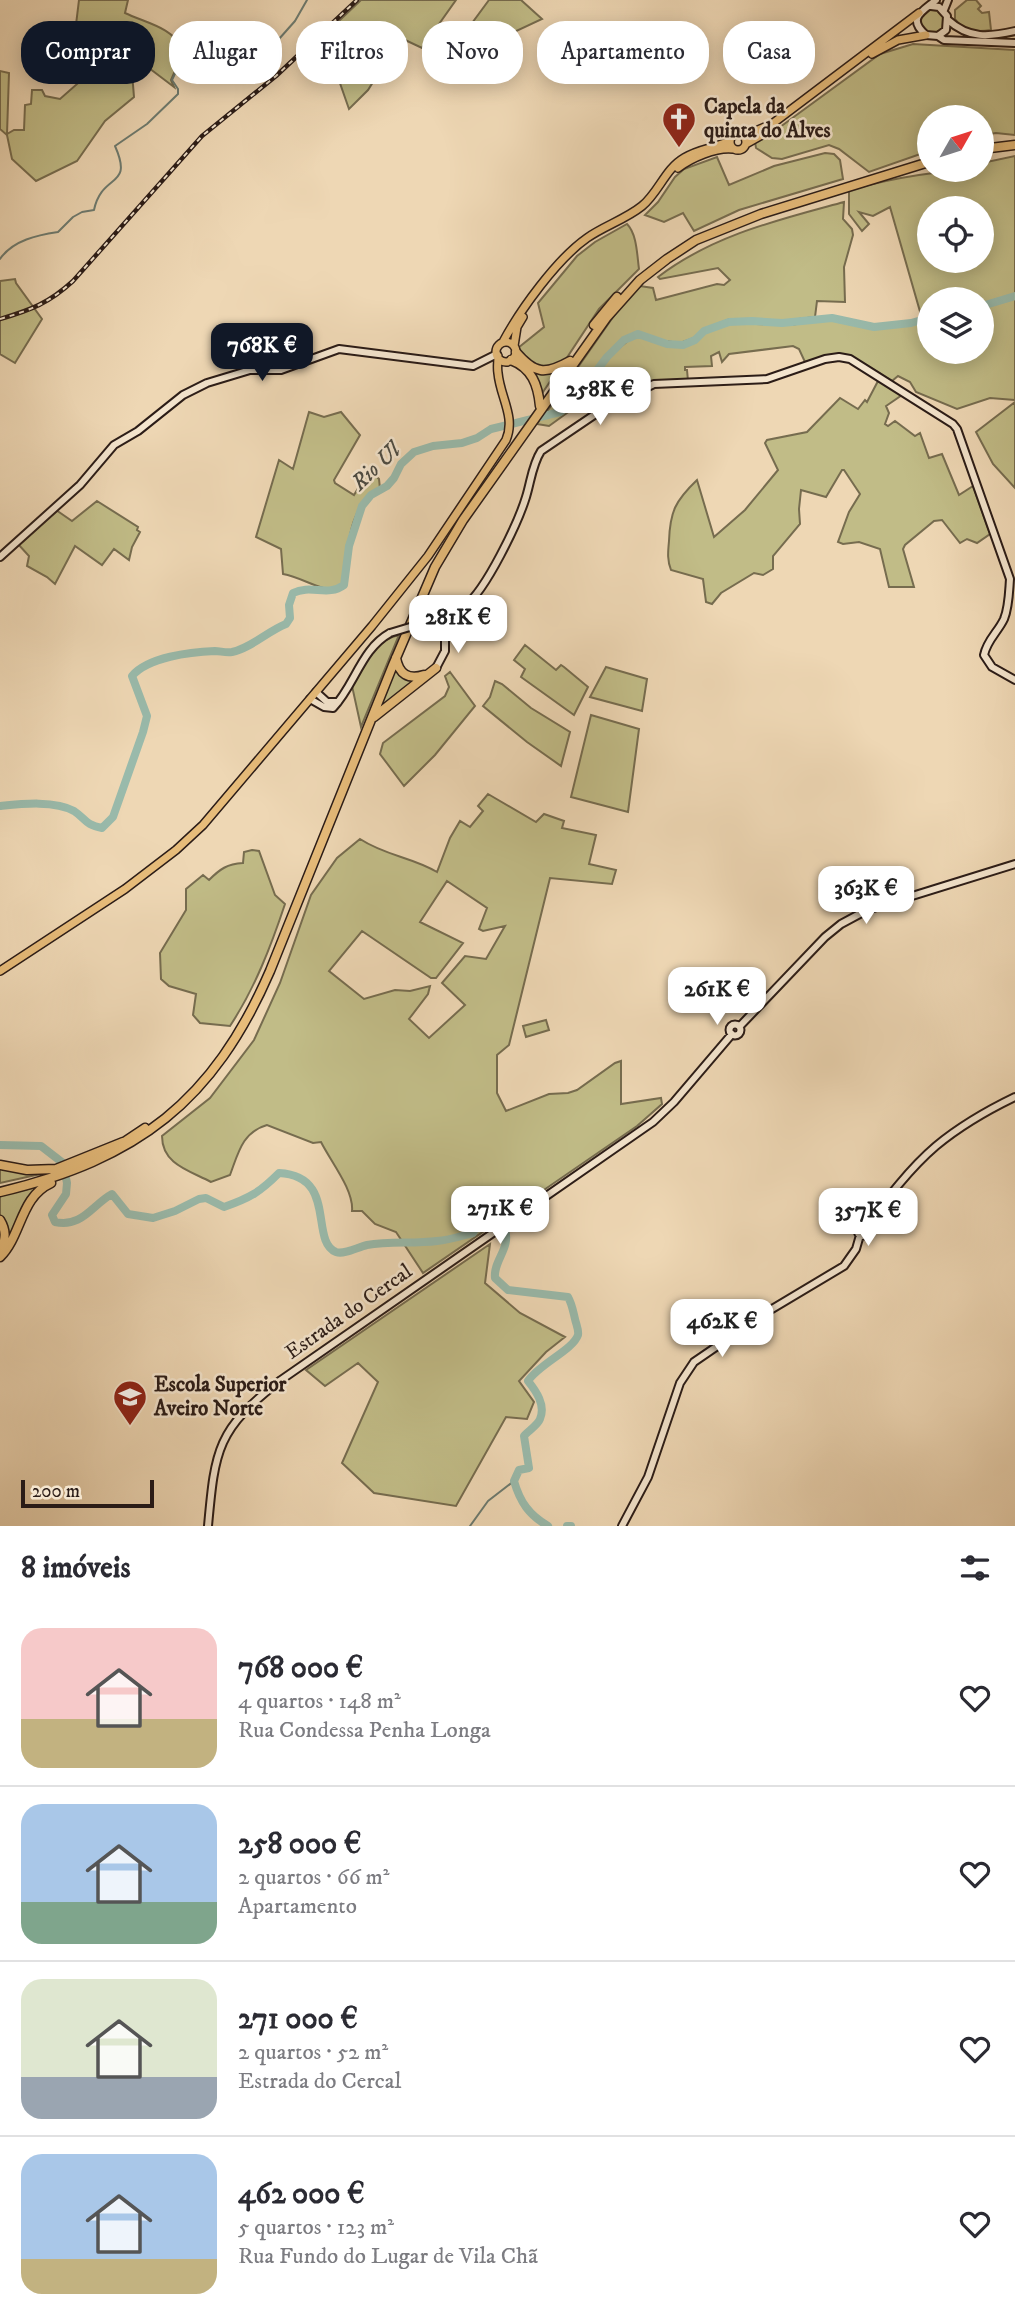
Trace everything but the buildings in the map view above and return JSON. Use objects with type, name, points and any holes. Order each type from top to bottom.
[{"type":"highway","points":[[994,149],[1015,147]]},
{"type":"highway","points":[[541,407],[596,322],[621,293],[652,266],[690,240],[739,217],[917,165]]},
{"type":"highway","points":[[73,1169],[126,1141],[165,1113],[192,1089],[221,1055],[270,962],[426,580],[450,535],[594,333],[623,298],[640,280],[696,240],[740,221],[917,165]]},
{"type":"highway","points":[[512,355],[542,371],[570,361]]},
{"type":"highway","points":[[512,355],[534,379],[541,407]]},
{"type":"highway","points":[[0,1190],[57,1175],[104,1158],[135,1141],[178,1107],[211,1074],[259,996],[396,658],[443,551],[524,431]]},
{"type":"highway","points":[[396,658],[398,668],[410,677],[423,676],[436,668]]},
{"type":"highway","points":[[370,722],[386,706],[436,668]]},
{"type":"highway","points":[[0,1165],[57,1175]]},
{"type":"highway","points":[[0,1257],[9,1246],[30,1201],[57,1175]]},
{"type":"highway","points":[[0,1220],[5,1230],[5,1242],[0,1251]]},
{"type":"main road","points":[[0,971],[125,889],[190,838],[316,692],[428,556],[506,440],[510,429],[497,370],[498,347],[520,313],[574,248],[644,204],[683,158],[731,145],[742,149],[745,140],[752,134],[772,124],[919,13]]},
{"type":"main road","points":[[497,370],[512,355],[517,327],[524,316],[564,265],[581,249],[646,208],[682,165],[727,148],[734,135],[745,140],[775,127],[877,50],[898,40],[926,35]]},
{"type":"main road","points":[[503,342],[512,355]]},
{"type":"main road","points":[[497,355],[512,355]]},
{"type":"street","points":[[936,0],[919,13],[919,28],[926,35],[938,36],[944,40],[1015,43]]},
{"type":"street","points":[[948,0],[944,10],[948,20],[960,30],[975,36],[1015,31]]},
{"type":"street","points":[[929,6],[944,10]]},
{"type":"street","points":[[938,36],[946,30],[948,20]]},
{"type":"street","points":[[0,557],[80,485],[114,445],[138,431],[183,395],[218,379],[245,371],[281,370],[331,350],[347,348],[473,366],[497,355]]},
{"type":"street","points":[[310,699],[333,708],[379,639],[460,610],[475,598],[491,572],[525,500],[535,459],[541,451],[618,401],[654,384],[767,379],[825,359],[839,357],[850,359],[957,429],[1010,579],[1003,621],[986,645],[984,655],[992,667],[1015,680]]},
{"type":"street","points":[[436,668],[445,651],[445,616]]},
{"type":"street","points":[[436,620],[445,632]]},
{"type":"street","points":[[316,692],[327,702],[338,702]]},
{"type":"street","name":"Estrada do Cercal","points":[[208,1526],[216,1459],[226,1435],[246,1409],[281,1380],[653,1122],[674,1102],[732,1034],[740,1034],[740,1026],[817,945],[841,924],[877,906],[1015,864]]},
{"type":"street","points":[[622,1526],[648,1476],[680,1383],[694,1362],[767,1312],[844,1266],[856,1249],[862,1232],[901,1183],[935,1147],[977,1118],[1015,1097]]},
{"type":"shaded area","points":[[79,0],[128,0],[125,13],[145,21],[76,21]]},
{"type":"shaded area","points":[[361,0],[456,0],[441,21],[422,21],[422,48],[408,41],[408,21],[339,21]]},
{"type":"shaded area","points":[[489,0],[521,0],[542,19],[523,28],[523,21],[474,21]]},
{"type":"shaded area","points":[[967,0],[976,0],[982,13],[989,12],[991,30],[971,30],[955,19],[955,10]]},
{"type":"shaded area","points":[[928,9],[938,9],[945,16],[945,26],[938,33],[928,33],[921,26],[921,16]]},
{"type":"shaded area","points":[[155,25],[169,34],[169,83],[155,73]]},
{"type":"shaded area","points":[[913,44],[1015,50],[1015,135],[994,133],[994,105],[917,105],[917,155],[869,172],[839,149],[829,145],[782,159],[772,158],[756,148],[755,142],[776,130],[880,54]]},
{"type":"shaded area","points":[[0,71],[9,73],[7,134],[14,130],[24,130],[25,105],[31,104],[32,90],[42,90],[45,96],[60,99],[77,84],[133,84],[134,97],[105,121],[77,161],[36,181],[12,159],[7,135],[0,129]]},
{"type":"shaded area","points":[[340,84],[372,84],[368,90],[349,109]]},
{"type":"shaded area","points":[[825,153],[834,154],[840,160],[843,179],[739,210],[694,231],[683,213],[664,222],[645,215],[684,169],[717,157],[729,185],[774,166]]},
{"type":"shaded area","points":[[1015,156],[1015,400],[990,398],[957,409],[916,392],[910,382],[898,376],[892,381],[851,358],[832,356],[805,362],[799,349],[793,346],[729,354],[722,362],[719,352],[711,356],[712,366],[685,367],[688,381],[660,381],[611,401],[604,391],[593,391],[592,395],[549,426],[537,424],[542,417],[560,412],[572,404],[613,353],[629,340],[637,336],[665,345],[683,346],[727,323],[790,325],[831,319],[871,328],[917,323],[917,364],[994,364],[994,287],[917,287],[917,301],[890,207],[873,216],[859,212],[869,224],[862,231],[849,214],[849,190],[915,176],[917,182],[994,182],[994,160]]},
{"type":"shaded area","points":[[844,202],[843,219],[852,229],[853,235],[844,267],[845,302],[817,301],[815,317],[782,321],[730,319],[704,329],[694,338],[680,343],[638,332],[608,354],[568,404],[558,411],[546,413],[618,310],[640,286],[653,288],[656,300],[717,284],[724,285],[730,280],[718,268],[660,279],[658,277],[701,250],[747,230]]},
{"type":"shaded area","points":[[627,224],[635,239],[639,269],[599,309],[566,359],[561,363],[538,368],[522,356],[518,348],[544,327],[538,303],[577,256]]},
{"type":"shaded area","points":[[15,279],[42,319],[15,363],[0,354],[0,281]]},
{"type":"shaded area","points":[[532,371],[557,371],[541,395],[539,382]]},
{"type":"shaded area","points":[[878,381],[902,395],[886,406],[889,413],[885,424],[888,426],[895,421],[915,436],[920,433],[929,458],[942,454],[959,495],[973,486],[990,534],[977,543],[967,539],[960,543],[942,520],[934,521],[903,549],[914,587],[889,587],[880,549],[859,542],[838,542],[849,512],[860,494],[842,470],[826,497],[801,490],[800,524],[773,556],[773,569],[763,575],[754,573],[721,593],[712,604],[706,602],[703,579],[671,570],[668,552],[672,514],[683,494],[697,480],[714,537],[745,510],[778,470],[765,443],[767,440],[807,432],[840,398],[858,409],[865,400],[867,402]]},
{"type":"shaded area","points":[[1015,402],[1015,488],[993,464],[976,432]]},
{"type":"shaded area","points":[[309,412],[324,417],[341,412],[360,435],[334,480],[335,483],[354,495],[369,470],[379,479],[380,489],[369,496],[355,518],[348,544],[343,584],[331,590],[283,574],[281,549],[256,537],[279,460],[293,469]]},
{"type":"shaded area","points":[[97,501],[138,527],[140,532],[129,560],[114,549],[102,565],[75,546],[55,584],[27,566],[29,556],[18,544],[56,510],[72,521]]},
{"type":"shaded area","points":[[399,635],[361,727],[352,686],[376,648]]},
{"type":"shaded area","points":[[525,645],[556,670],[561,665],[588,687],[574,715],[521,677],[525,669],[514,660]]},
{"type":"shaded area","points":[[606,667],[647,679],[642,711],[590,697]]},
{"type":"shaded area","points":[[395,668],[406,678],[417,680],[378,709]]},
{"type":"shaded area","points":[[450,672],[475,706],[435,755],[404,786],[380,754],[383,743],[445,696],[449,687],[445,676]]},
{"type":"shaded area","points":[[495,681],[570,732],[561,766],[483,706],[490,697]]},
{"type":"shaded area","points":[[591,715],[639,729],[628,812],[571,797]]},
{"type":"shaded area","points":[[488,794],[536,822],[544,814],[564,821],[562,828],[596,835],[589,864],[616,870],[612,884],[550,878],[509,1045],[497,1055],[497,1093],[506,1111],[549,1094],[577,1090],[621,1061],[621,1104],[661,1098],[662,1104],[637,1126],[423,1273],[396,1232],[375,1224],[362,1211],[352,1211],[346,1185],[321,1142],[313,1143],[267,1125],[246,1138],[230,1175],[211,1182],[172,1160],[163,1146],[162,1136],[210,1098],[254,1040],[280,983],[311,895],[337,858],[360,839],[437,872],[450,838],[460,821],[470,827],[483,811],[478,806]],"holes":[[[447,881],[487,908],[479,929],[483,931],[505,926],[486,959],[465,956],[442,983],[465,1005],[429,1038],[409,1019],[428,994],[430,986],[410,991],[395,990],[364,999],[329,971],[362,931],[431,978],[436,978],[463,943],[420,922]]]},
{"type":"shaded area","points":[[259,851],[275,895],[285,904],[262,967],[230,1026],[200,1023],[193,1015],[196,994],[169,986],[161,979],[160,953],[186,910],[186,889],[203,875],[209,880],[224,868],[243,863],[244,852]]},
{"type":"shaded area","points":[[546,1020],[549,1030],[526,1037],[523,1026]]},
{"type":"shaded area","points":[[0,1168],[45,1173],[0,1183]]},
{"type":"shaded area","points":[[42,1186],[8,1239],[0,1215],[0,1195]]},
{"type":"shaded area","points":[[490,1244],[485,1283],[520,1313],[565,1337],[546,1352],[519,1381],[534,1402],[527,1419],[506,1417],[456,1506],[374,1493],[342,1463],[378,1382],[358,1363],[325,1386],[306,1370]]},
{"type":"waterway","points":[[0,259],[19,243],[58,232],[73,217],[94,210],[103,190],[119,175],[121,169],[115,146],[147,124],[178,94],[172,80],[179,65],[177,57],[185,49],[202,42],[229,52],[251,25],[256,24],[269,37],[279,39],[295,21],[307,0]]},
{"type":"waterway","name":"Rio Ul","points":[[994,302],[1015,296]]},
{"type":"waterway","name":"Rio Ul","points":[[0,806],[57,805],[74,811],[89,823],[102,828],[113,817],[147,716],[132,676],[148,664],[170,657],[239,650],[286,624],[290,618],[289,605],[293,593],[332,590],[344,585],[349,546],[362,506],[371,495],[387,486],[401,464],[414,452],[433,446],[462,443],[491,429],[560,412],[572,403],[607,357],[624,340],[638,334],[667,344],[683,345],[695,340],[704,331],[729,322],[782,323],[832,318],[874,327],[917,321]]},
{"type":"waterway","points":[[0,1145],[41,1146],[63,1163],[66,1194],[52,1215],[55,1222],[80,1219],[112,1194],[128,1214],[153,1218],[199,1199],[206,1198],[224,1207],[254,1194],[279,1173],[297,1177],[309,1185],[316,1196],[328,1246],[339,1253],[367,1245],[446,1240],[473,1233],[484,1214],[490,1211],[498,1219]]},
{"type":"waterway","points":[[505,1230],[506,1243],[495,1278],[508,1290],[568,1297],[578,1331],[575,1341],[528,1381],[539,1398],[542,1414],[524,1436],[529,1468],[519,1470],[514,1481],[526,1507],[548,1526]]},
{"type":"waterway","points":[[470,1526],[488,1501],[514,1481]]},
{"type":"railway","points":[[0,319],[39,305],[73,281],[202,136],[276,76],[357,0]]},
{"type":"place","name":"Capela da quinta do Alves","points":[[679,149]]},
{"type":"place","name":"Escola Superior Aveiro Norte","points":[[130,1427]]}]
